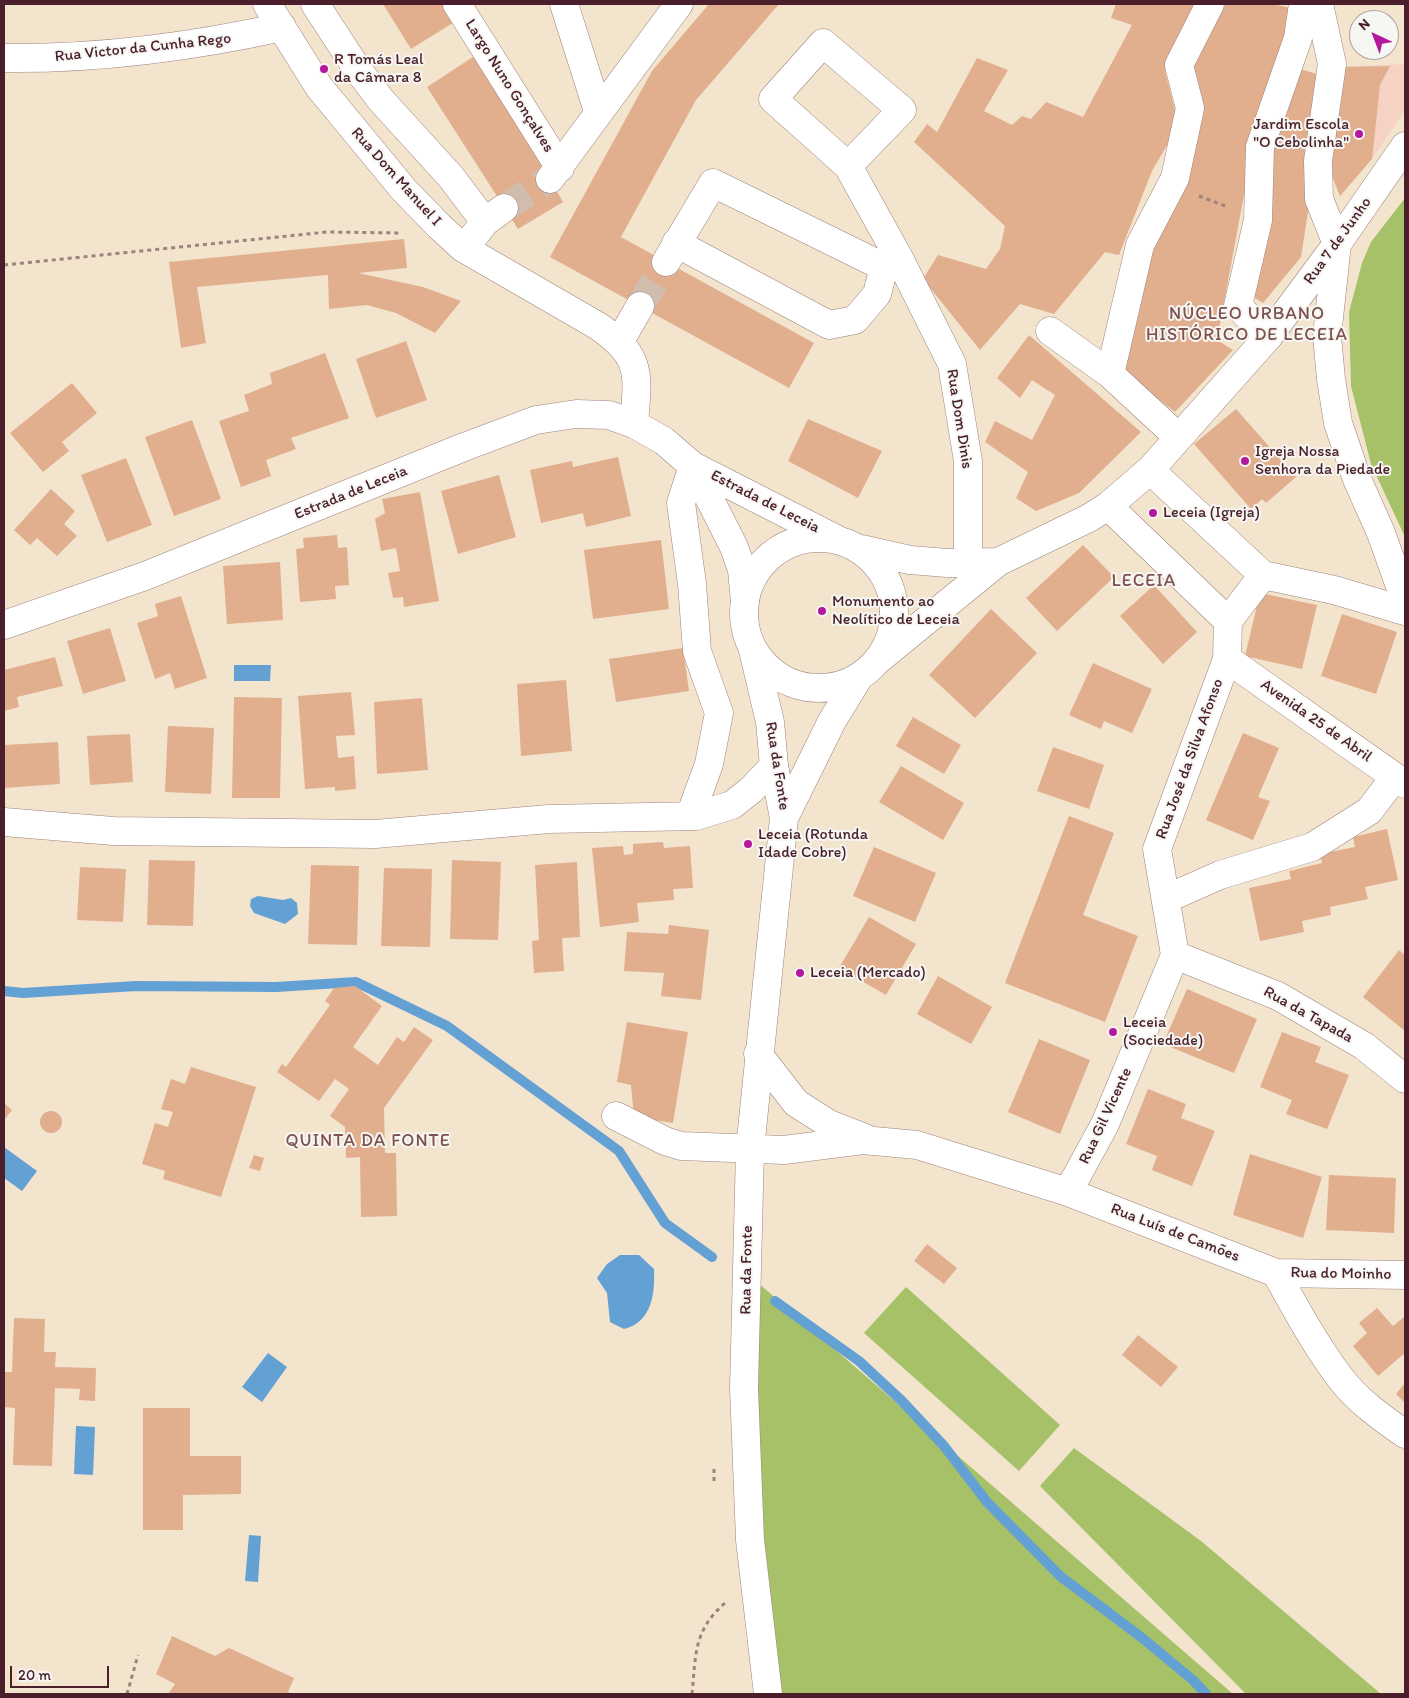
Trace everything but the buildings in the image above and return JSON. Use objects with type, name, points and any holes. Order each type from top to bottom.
[{"type":"street","name":"Rua Dom Manuel I","points":[[267,4],[319,87],[404,190],[439,226],[463,248],[620,341],[630,356],[638,379],[634,424]]},
{"type":"street","points":[[315,4],[340,46],[362,75],[451,177],[495,215],[463,248]]},
{"type":"street","name":"Largo Nuno Gonçalves","points":[[457,4],[555,173],[598,112]]},
{"type":"street","points":[[564,4],[598,112]]},
{"type":"street","points":[[598,112],[679,4]]},
{"type":"street","points":[[1110,374],[1140,245],[1175,178],[1190,108],[1178,65],[1210,4]]},
{"type":"street","points":[[1268,337],[1238,306],[1258,220],[1260,147],[1298,38],[1303,4]]},
{"type":"street","points":[[1319,4],[1332,64],[1318,161],[1319,199],[1337,244],[1327,336],[1338,423],[1357,479],[1381,533],[1405,600]]},
{"type":"street","name":"Rua Victor da Cunha Rego","points":[[4,58],[47,58],[219,41],[282,27]]},
{"type":"street","name":"Rua Dom Dinis","points":[[848,166],[902,110],[823,42],[773,99],[848,166],[891,262],[952,364],[968,462],[968,563]]},
{"type":"street","name":"Rua 7 de Junho","points":[[1098,512],[1150,470],[1268,337],[1337,244],[1405,146]]},
{"type":"street","points":[[713,183],[891,262],[877,294],[855,320],[829,325],[671,253],[713,183]]},
{"type":"street","points":[[620,341],[640,306]]},
{"type":"street","points":[[1050,331],[1110,374],[1178,437]]},
{"type":"street","name":"Estrada de Leceia","points":[[4,625],[145,576],[464,446],[536,420],[576,414],[609,415],[634,424],[664,441],[694,466],[848,543],[910,560],[968,563],[998,562]]},
{"type":"street","points":[[690,816],[709,764],[719,713],[698,651],[692,584],[681,503],[694,466]]},
{"type":"street","name":"Estrada de Leceia","points":[[694,466],[734,547],[742,570],[745,602]]},
{"type":"street","points":[[1150,470],[1263,575],[1334,590],[1405,611]]},
{"type":"street","points":[[1098,512],[1228,621],[1263,575]]},
{"type":"street","name":"Estrada de Leceia","points":[[868,669],[998,562],[1098,512]]},
{"type":"street","points":[[810,538],[848,543],[879,566],[891,588],[895,613],[890,638],[868,669],[836,686],[812,688],[788,682],[768,668],[753,650],[745,627],[745,602],[752,580],[766,560],[786,545],[810,538]]},
{"type":"street","name":"Rua José da Silva Afonso","points":[[1176,956],[1157,849],[1227,659],[1228,621]]},
{"type":"street","name":"Rua da Fonte","points":[[753,650],[770,722],[774,766],[784,818],[758,1054],[750,1148],[744,1388],[750,1540],[768,1694]]},
{"type":"street","name":"Avenida 25 de Abril","points":[[1227,659],[1400,780]]},
{"type":"street","name":"Rua da Fonte","points":[[784,818],[832,721],[868,669]]},
{"type":"street","points":[[4,822],[113,831],[375,834],[549,819],[690,816],[732,805],[751,790],[774,766]]},
{"type":"street","points":[[1166,899],[1220,875],[1312,847],[1369,811],[1400,780]]},
{"type":"street","name":"Rua da Tapada","points":[[1176,956],[1278,996],[1364,1046],[1405,1079]]},
{"type":"street","name":"Rua Gil Vicente","points":[[1068,1192],[1105,1124],[1176,956]]},
{"type":"street","name":"Rua Luís de Camões","points":[[758,1054],[796,1103],[829,1124],[872,1140]]},
{"type":"street","name":"Rua Luís de Camões","points":[[616,1116],[665,1141],[681,1146],[784,1150],[872,1140],[917,1145],[946,1152],[1068,1192],[1276,1273]]},
{"type":"street","points":[[1276,1273],[1298,1314],[1341,1380],[1376,1414],[1405,1434]]},
{"type":"street","name":"Rua do Moinho","points":[[1276,1273],[1405,1275]]},
{"type":"path","points":[[1158,209],[1201,195],[1258,220]]},
{"type":"path","points":[[4,265],[326,232],[418,233],[439,226]]},
{"type":"path","points":[[692,1694],[696,1647],[702,1630],[710,1616],[725,1603]]},
{"type":"path","points":[[127,1694],[138,1655]]},
{"type":"shaded area","name":"Jardim Escola \"O Cebolinha\"","points":[[1405,64],[1405,110],[1372,159],[1340,196],[1326,161],[1340,67]]},
{"type":"green space","points":[[1405,198],[1405,537],[1371,464],[1351,386],[1349,312],[1362,263],[1371,242]]},
{"type":"green space","points":[[757,1282],[1233,1694],[761,1694]]},
{"type":"green space","points":[[906,1287],[1060,1425],[1019,1471],[864,1333]]},
{"type":"green space","points":[[1074,1448],[1201,1541],[1381,1694],[1246,1694],[1040,1486]]},
{"type":"water","points":[[234,665],[271,665],[270,681],[234,681]]},
{"type":"water","points":[[258,896],[283,900],[291,898],[297,903],[298,914],[285,924],[254,913],[250,906],[251,899]]},
{"type":"water","points":[[4,1147],[37,1171],[22,1191],[4,1178]]},
{"type":"water","points":[[620,1255],[639,1255],[654,1269],[654,1288],[646,1314],[641,1320],[624,1329],[610,1322],[607,1293],[597,1278],[607,1264]]},
{"type":"water","points":[[268,1353],[287,1367],[262,1402],[242,1387]]},
{"type":"water","points":[[76,1426],[95,1427],[93,1475],[74,1474]]},
{"type":"water","points":[[249,1535],[261,1536],[258,1582],[245,1581]]},
{"type":"waterway","points":[[4,991],[23,993],[136,986],[276,987],[356,982],[447,1026],[619,1151],[665,1223],[712,1257]]},
{"type":"waterway","points":[[775,1301],[859,1361],[902,1401],[944,1446],[987,1502],[1060,1576],[1141,1637],[1193,1680],[1206,1694]]},
{"type":"tunnel","points":[[504,208],[550,179]]},
{"type":"tunnel","points":[[640,306],[666,262]]},
{"type":"place","name":"R Tomás Leal da Câmara 8","points":[[324,69]]},
{"type":"place","name":"Jardim Escola \"O Cebolinha\"","points":[[1359,134]]},
{"type":"place","name":"Igreja Nossa Senhora da Piedade","points":[[1245,461]]},
{"type":"place","name":"Leceia (Igreja)","points":[[1153,513]]},
{"type":"place","name":"Monumento ao Neolítico de Leceia","points":[[822,611]]},
{"type":"place","name":"Leceia (Rotunda Idade Cobre)","points":[[748,844]]},
{"type":"place","name":"Leceia (Mercado)","points":[[800,973]]},
{"type":"place","name":"Leceia (Sociedade)","points":[[1113,1032]]},
{"type":"district","name":"NÚCLEO URBANO HISTÓRICO DE LECEIA","points":[[1247,324]]},
{"type":"district","name":"LECEIA","points":[[1144,581]]},
{"type":"district","name":"QUINTA DA FONTE","points":[[368,1141]]}]
